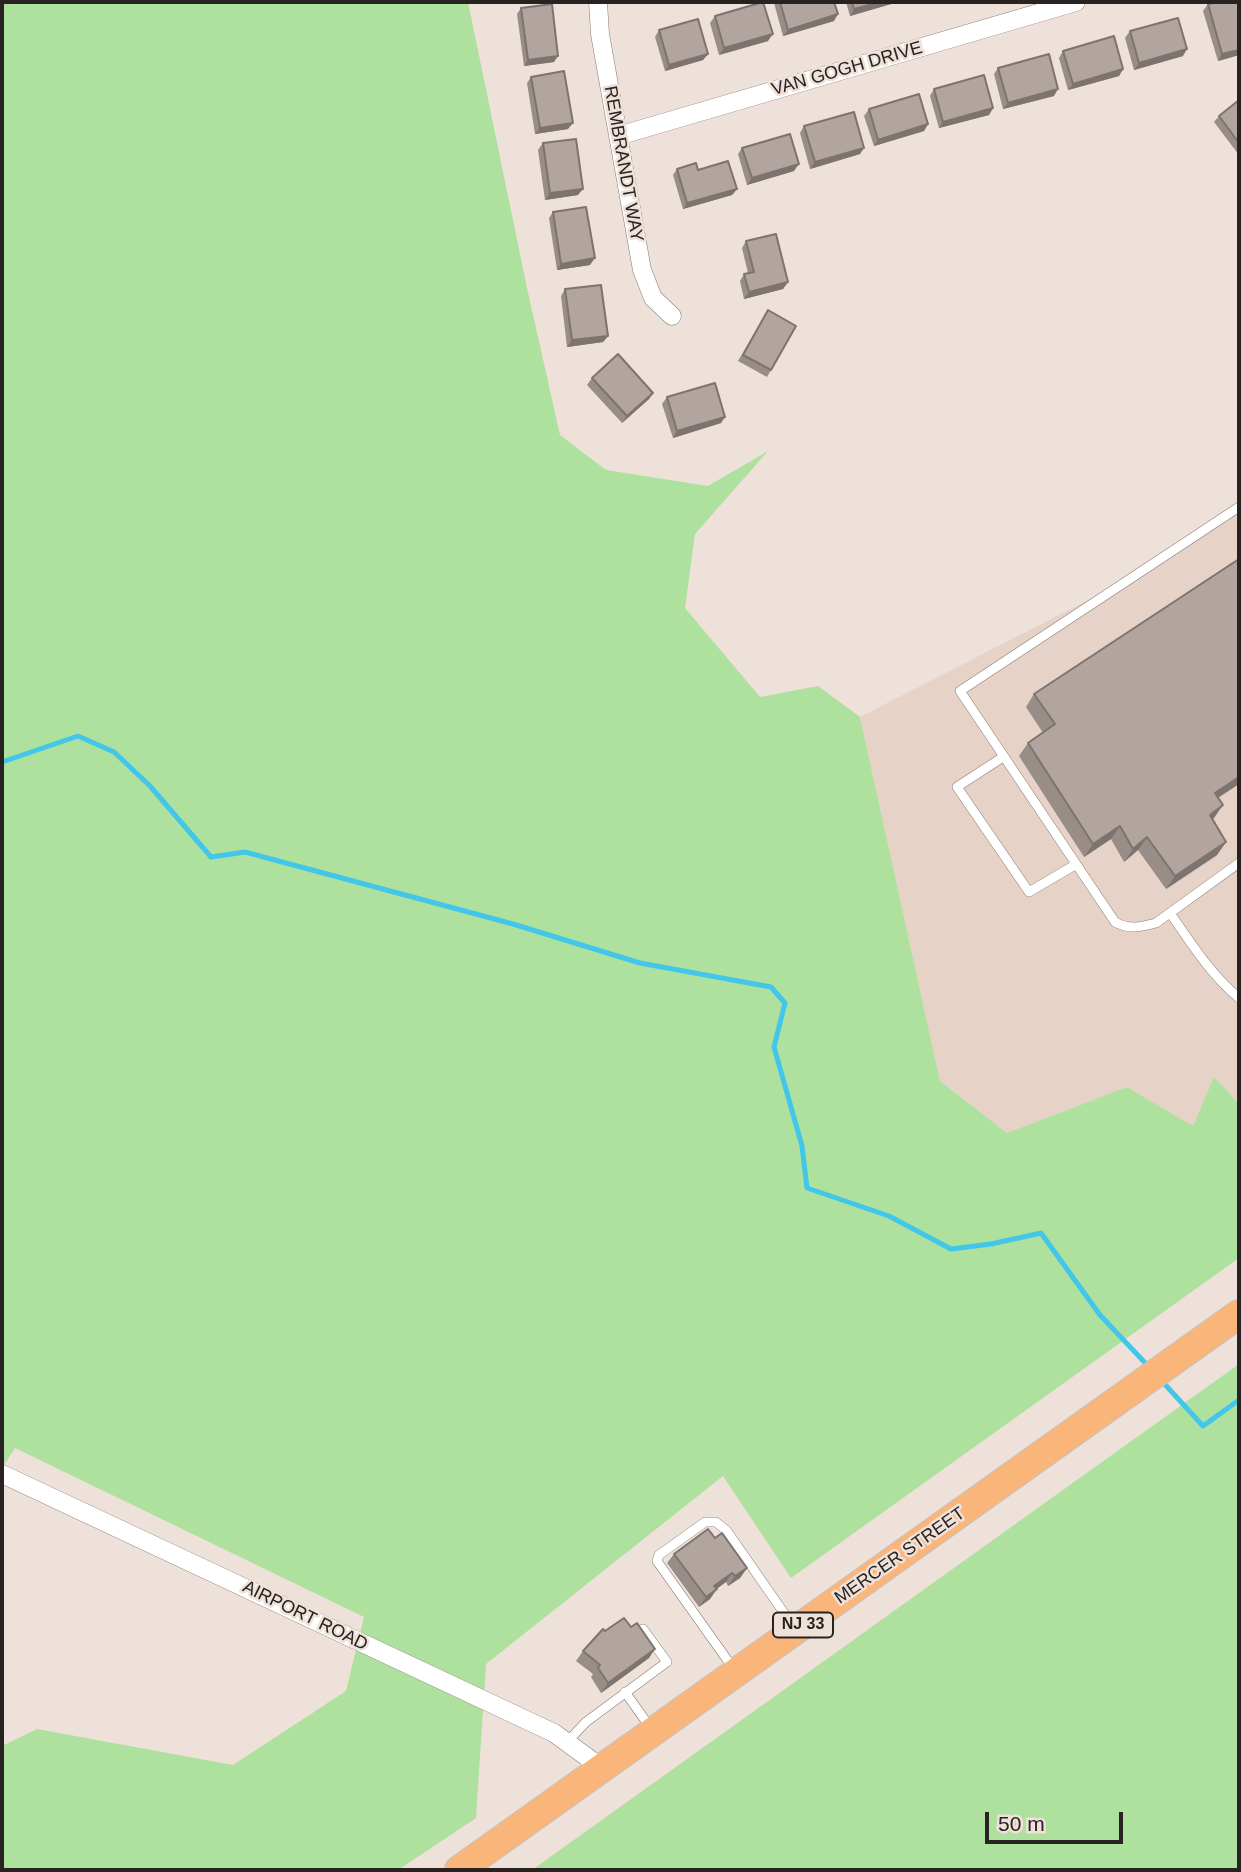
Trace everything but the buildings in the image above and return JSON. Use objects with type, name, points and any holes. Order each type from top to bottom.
[{"type":"main road","name":"MERCER STREET","points":[[459,1870],[1239,1314]]},
{"type":"street","name":"REMBRANDT WAY","points":[[598,2],[600,34],[646,283],[653,298],[673,316]]},
{"type":"street","name":"VAN GOGH DRIVE","points":[[618,136],[1076,2]]},
{"type":"street","name":"AIRPORT ROAD","points":[[2,1474],[568,1741],[602,1768]]},
{"type":"lane","points":[[1239,507],[960,691],[1110,918],[1124,928],[1156,923],[1239,863]]},
{"type":"lane","points":[[1003,757],[957,787],[1029,892],[1075,865]]},
{"type":"lane","points":[[1170,913],[1204,961],[1226,988],[1239,998]]},
{"type":"lane","points":[[736,1672],[657,1561],[659,1555],[695,1528],[705,1522],[716,1522],[727,1531],[796,1630]]},
{"type":"lane","points":[[568,1741],[586,1722],[667,1662],[643,1629]]},
{"type":"lane","points":[[625,1692],[653,1732]]},
{"type":"shaded area","points":[[1239,504],[1239,1104],[1214,1078],[1193,1126],[1127,1087],[1007,1133],[940,1081],[860,717],[1125,581]]},
{"type":"green space","points":[[2,2],[468,2],[560,435],[606,470],[708,486],[768,451],[695,534],[685,608],[760,697],[818,686],[860,717],[940,1081],[1007,1133],[1127,1087],[1193,1126],[1214,1077],[1239,1104],[1239,1258],[791,1578],[723,1476],[486,1664],[476,1818],[398,1870],[2,1870],[2,1746],[37,1729],[233,1765],[346,1691],[364,1617],[15,1448],[2,1468]]},
{"type":"green space","points":[[1239,1364],[1239,1870],[532,1870]]},
{"type":"waterway","points":[[2,762],[78,736],[114,752],[150,786],[211,857],[245,852],[513,924],[640,963],[771,987],[785,1003],[774,1047],[802,1146],[807,1188],[889,1216],[951,1249],[1041,1233],[1100,1315],[1149,1367]]},
{"type":"waterway","points":[[1160,1379],[1203,1426],[1239,1400]]}]
